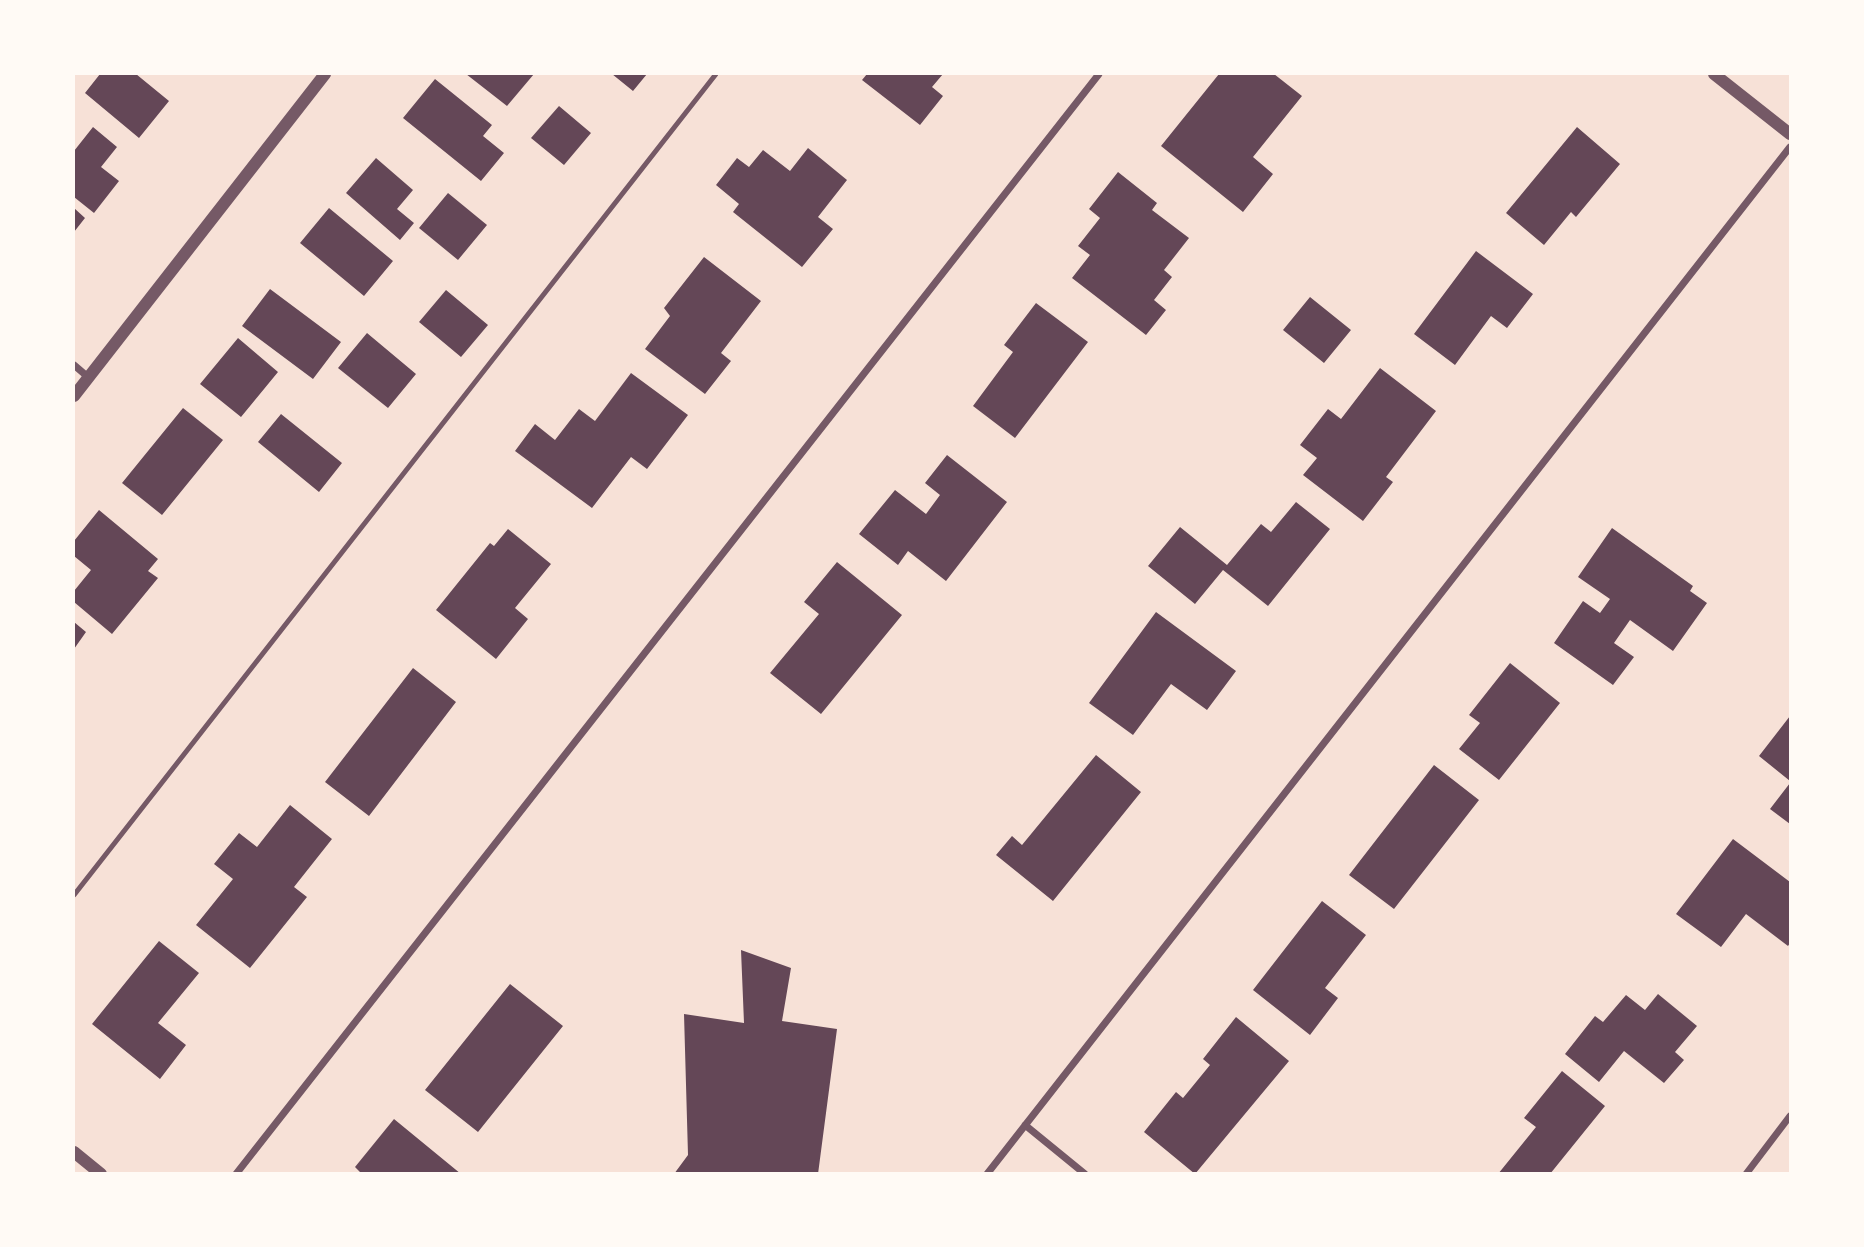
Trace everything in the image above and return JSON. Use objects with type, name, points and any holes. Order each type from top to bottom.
[{"type":"street","points":[[74,396],[325,74]]},
{"type":"street","points":[[236,1174],[1099,74]]},
{"type":"street","points":[[1714,74],[1790,134]]},
{"type":"street","points":[[987,1174],[1790,147]]},
{"type":"street","points":[[74,365],[88,377]]},
{"type":"street","points":[[1746,1174],[1790,1116]]},
{"type":"street","points":[[1025,1125],[1085,1174]]},
{"type":"street","points":[[74,1152],[101,1174]]},
{"type":"lane","points":[[74,895],[716,74]]},
{"type":"building","points":[[100,74],[136,74],[169,101],[139,138],[85,93]]},
{"type":"building","points":[[466,74],[534,74],[507,106]]},
{"type":"building","points":[[612,74],[647,74],[633,91]]},
{"type":"building","points":[[867,74],[943,74],[932,87],[943,96],[920,125],[862,80]]},
{"type":"building","points":[[1219,74],[1274,74],[1302,96],[1253,157],[1273,174],[1243,212],[1161,146]]},
{"type":"building","points":[[435,79],[492,125],[483,136],[504,153],[481,181],[403,118]]},
{"type":"building","points":[[559,106],[591,133],[564,165],[531,138]]},
{"type":"building","points":[[93,127],[117,147],[101,167],[119,181],[94,213],[74,197],[74,151]]},
{"type":"building","points":[[1577,127],[1620,164],[1576,217],[1571,212],[1544,245],[1506,213]]},
{"type":"building","points":[[808,148],[847,180],[818,217],[833,229],[802,267],[733,212],[739,204],[716,185],[737,158],[749,167],[763,150],[790,171]]},
{"type":"building","points":[[376,158],[413,190],[397,209],[414,223],[400,240],[346,193]]},
{"type":"building","points":[[1118,172],[1157,203],[1152,210],[1189,238],[1164,270],[1172,277],[1154,300],[1166,310],[1146,335],[1072,278],[1090,255],[1078,246],[1100,218],[1089,209]]},
{"type":"building","points":[[448,193],[487,225],[458,260],[419,228]]},
{"type":"building","points":[[74,208],[85,218],[74,232]]},
{"type":"building","points":[[329,208],[393,261],[364,296],[300,243]]},
{"type":"building","points":[[1476,251],[1533,294],[1507,328],[1491,316],[1455,365],[1414,334]]},
{"type":"building","points":[[704,257],[761,301],[721,353],[731,361],[705,394],[645,349],[670,316],[664,308]]},
{"type":"building","points":[[270,289],[341,342],[313,379],[242,326]]},
{"type":"building","points":[[446,290],[488,325],[461,357],[419,322]]},
{"type":"building","points":[[1310,297],[1351,330],[1324,363],[1283,330]]},
{"type":"building","points":[[1036,303],[1088,342],[1015,438],[973,406],[1013,352],[1004,345]]},
{"type":"building","points":[[367,333],[416,374],[388,408],[338,368]]},
{"type":"building","points":[[238,338],[278,372],[241,417],[200,384]]},
{"type":"building","points":[[1380,368],[1436,411],[1386,477],[1393,482],[1363,521],[1303,475],[1317,458],[1300,445],[1328,409],[1341,419]]},
{"type":"building","points":[[631,373],[688,415],[647,469],[631,457],[592,508],[515,451],[535,424],[555,440],[579,409],[595,421]]},
{"type":"building","points":[[183,408],[223,440],[162,515],[122,483]]},
{"type":"building","points":[[281,414],[342,463],[319,492],[258,442]]},
{"type":"building","points":[[947,455],[1007,502],[946,581],[908,551],[898,565],[859,534],[895,490],[926,514],[940,495],[925,483]]},
{"type":"building","points":[[1296,502],[1330,529],[1268,606],[1223,570],[1195,604],[1148,566],[1180,527],[1227,565],[1261,524],[1271,532]]},
{"type":"building","points":[[99,510],[158,559],[148,571],[158,578],[112,634],[74,602],[74,591],[91,570],[74,556],[74,541]]},
{"type":"building","points":[[1612,528],[1693,586],[1690,591],[1707,603],[1673,651],[1630,620],[1614,643],[1634,657],[1613,685],[1554,643],[1583,601],[1600,613],[1610,599],[1578,577]]},
{"type":"building","points":[[508,529],[551,564],[515,608],[528,619],[496,659],[436,610],[490,543],[494,546]]},
{"type":"building","points":[[837,562],[902,615],[821,714],[770,673],[819,614],[804,602]]},
{"type":"building","points":[[1156,612],[1236,671],[1207,710],[1171,684],[1133,735],[1089,703]]},
{"type":"building","points":[[74,622],[86,632],[74,649]]},
{"type":"building","points":[[1510,663],[1560,703],[1499,780],[1459,749],[1480,723],[1469,715]]},
{"type":"building","points":[[413,668],[456,702],[369,816],[325,782]]},
{"type":"building","points":[[1790,716],[1790,781],[1759,756]]},
{"type":"building","points":[[1096,755],[1141,792],[1053,901],[996,855],[1012,836],[1022,845]]},
{"type":"building","points":[[1434,765],[1479,800],[1394,909],[1349,875]]},
{"type":"building","points":[[1790,783],[1790,824],[1770,809]]},
{"type":"building","points":[[290,805],[332,839],[294,887],[307,897],[250,968],[196,925],[233,879],[214,864],[239,833],[257,847]]},
{"type":"building","points":[[1733,839],[1790,882],[1788,946],[1746,914],[1721,947],[1676,914]]},
{"type":"building","points":[[1322,901],[1366,935],[1325,988],[1338,998],[1310,1035],[1253,990]]},
{"type":"building","points":[[159,941],[199,973],[158,1023],[186,1045],[160,1079],[92,1024]]},
{"type":"building","points":[[741,950],[791,968],[782,1021],[837,1029],[818,1174],[674,1174],[688,1155],[684,1014],[744,1023]]},
{"type":"building","points":[[510,984],[563,1026],[478,1132],[425,1090]]},
{"type":"building","points":[[1658,994],[1697,1026],[1675,1052],[1684,1060],[1664,1083],[1624,1051],[1599,1082],[1565,1054],[1595,1016],[1603,1022],[1626,995],[1645,1010]]},
{"type":"building","points":[[1236,1017],[1289,1061],[1195,1174],[1144,1132],[1176,1092],[1183,1098],[1210,1065],[1203,1059]]},
{"type":"building","points":[[1562,1071],[1605,1106],[1550,1174],[1498,1174],[1536,1127],[1524,1118]]},
{"type":"building","points":[[394,1119],[461,1174],[362,1174],[355,1167]]}]
